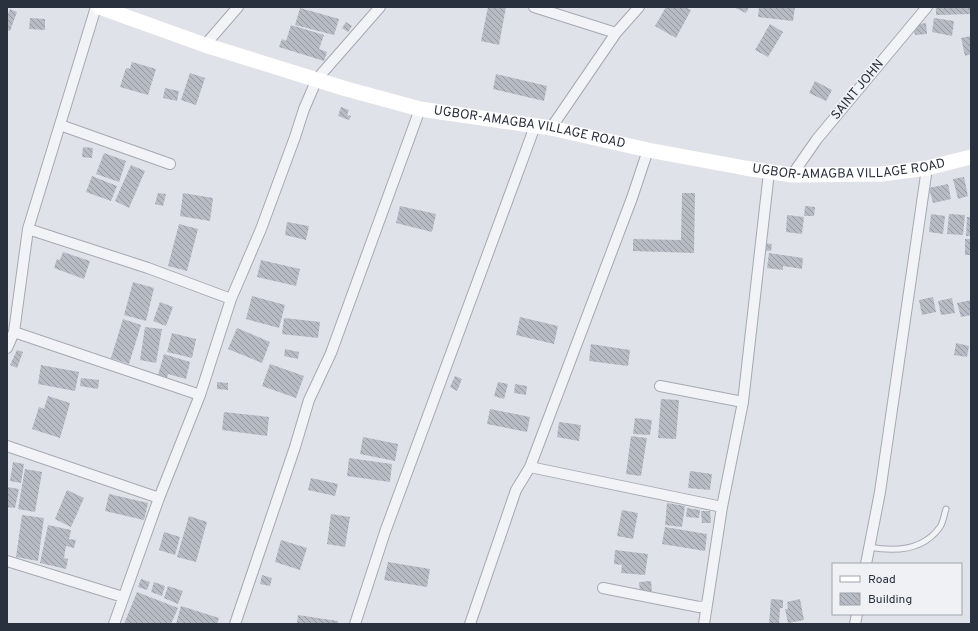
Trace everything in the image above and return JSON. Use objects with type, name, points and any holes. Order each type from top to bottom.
[{"type":"street","name":"UGBOR-AMAGBA VILLAGE ROAD","points":[[97,7],[204,45],[343,88],[420,109],[550,128],[648,150],[769,172],[792,175],[882,174],[927,168],[971,157]]},
{"type":"street","points":[[7,348],[14,332],[28,229],[97,7]]},
{"type":"street","points":[[204,45],[238,7]]},
{"type":"street","points":[[114,624],[159,498],[200,395],[231,299],[261,229],[304,109],[317,79],[380,7]]},
{"type":"street","points":[[534,7],[616,33]]},
{"type":"street","points":[[550,128],[616,33],[640,7]]},
{"type":"street","name":"SAINT JOHN","points":[[792,175],[817,139],[926,7]]},
{"type":"street","points":[[235,624],[295,447],[309,400],[331,353],[420,109]]},
{"type":"street","points":[[60,125],[170,164]]},
{"type":"street","points":[[355,624],[385,532],[535,126]]},
{"type":"street","points":[[470,624],[516,490],[530,467],[632,198],[648,150]]},
{"type":"street","points":[[866,563],[880,492],[927,168]]},
{"type":"street","points":[[704,624],[722,507],[743,402],[769,172]]},
{"type":"street","points":[[28,229],[148,268],[231,299]]},
{"type":"street","points":[[14,332],[200,395]]},
{"type":"street","points":[[660,386],[743,402]]},
{"type":"street","points":[[7,446],[159,498]]},
{"type":"street","points":[[530,467],[722,507]]},
{"type":"street","points":[[7,561],[123,597]]},
{"type":"street","points":[[603,588],[699,607],[706,606]]},
{"type":"lane","points":[[869,547],[884,550],[903,550],[922,544],[941,527],[946,509]]},
{"type":"building","points":[[488,7],[506,7],[499,45],[481,41]]},
{"type":"building","points":[[666,7],[685,7],[691,10],[676,38],[655,26]]},
{"type":"building","points":[[733,7],[749,7],[746,13]]},
{"type":"building","points":[[759,7],[795,7],[793,21],[758,17]]},
{"type":"building","points":[[936,7],[971,7],[971,14],[936,15]]},
{"type":"building","points":[[300,8],[339,19],[334,35],[295,25]]},
{"type":"building","points":[[10,9],[17,12],[10,31],[7,30],[7,16]]},
{"type":"building","points":[[30,18],[45,19],[45,30],[29,29]]},
{"type":"building","points":[[934,18],[954,21],[952,36],[932,32]]},
{"type":"building","points":[[346,22],[352,26],[348,32],[342,28]]},
{"type":"building","points":[[926,23],[927,34],[915,35],[913,25]]},
{"type":"building","points":[[770,24],[783,32],[768,57],[755,50]]},
{"type":"building","points":[[291,25],[324,35],[319,49],[327,52],[324,61],[279,47],[282,39],[286,41]]},
{"type":"building","points":[[971,36],[971,54],[965,56],[961,38]]},
{"type":"building","points":[[132,62],[156,69],[148,95],[120,87],[126,68],[130,69]]},
{"type":"building","points":[[190,73],[205,78],[196,105],[181,100]]},
{"type":"building","points":[[496,74],[547,86],[544,101],[493,89]]},
{"type":"building","points":[[815,81],[832,90],[826,101],[809,93]]},
{"type":"building","points":[[165,88],[179,91],[177,101],[163,98]]},
{"type":"building","points":[[341,107],[349,110],[347,115],[351,116],[349,120],[338,116]]},
{"type":"building","points":[[83,147],[93,148],[92,158],[82,157]]},
{"type":"building","points":[[104,153],[126,161],[119,182],[96,174]]},
{"type":"building","points":[[131,165],[145,171],[129,208],[115,201]]},
{"type":"building","points":[[92,176],[117,186],[111,201],[86,192]]},
{"type":"building","points":[[964,177],[968,196],[958,199],[953,179]]},
{"type":"building","points":[[948,184],[951,199],[933,203],[929,188]]},
{"type":"building","points":[[158,193],[166,194],[163,206],[155,204]]},
{"type":"building","points":[[183,193],[213,198],[210,221],[180,216]]},
{"type":"building","points":[[682,193],[695,193],[694,253],[633,251],[633,239],[681,240]]},
{"type":"building","points":[[400,206],[436,214],[432,232],[396,223]]},
{"type":"building","points":[[805,206],[815,207],[814,216],[804,216]]},
{"type":"building","points":[[931,214],[945,216],[943,234],[929,232]]},
{"type":"building","points":[[949,214],[965,215],[963,235],[947,234]]},
{"type":"building","points":[[787,215],[804,217],[802,234],[786,232]]},
{"type":"building","points":[[967,217],[971,217],[971,236],[966,236]]},
{"type":"building","points":[[287,222],[309,226],[306,240],[285,235]]},
{"type":"building","points":[[179,224],[198,229],[187,271],[168,266]]},
{"type":"building","points":[[965,239],[971,239],[971,255],[965,255]]},
{"type":"building","points":[[762,243],[772,244],[771,251],[761,250]]},
{"type":"building","points":[[63,252],[90,261],[84,279],[54,268],[57,259],[60,260]]},
{"type":"building","points":[[769,253],[803,258],[802,269],[783,266],[783,270],[767,268]]},
{"type":"building","points":[[261,260],[300,269],[296,286],[257,277]]},
{"type":"building","points":[[133,282],[154,288],[146,321],[124,315]]},
{"type":"building","points":[[252,296],[285,305],[279,328],[246,319]]},
{"type":"building","points":[[933,297],[936,312],[922,315],[919,300]]},
{"type":"building","points":[[952,298],[955,313],[941,315],[938,301]]},
{"type":"building","points":[[971,300],[971,315],[961,317],[957,303]]},
{"type":"building","points":[[160,302],[173,307],[166,326],[153,321]]},
{"type":"building","points":[[520,317],[558,326],[554,344],[516,335]]},
{"type":"building","points":[[284,318],[320,322],[318,338],[282,334]]},
{"type":"building","points":[[123,319],[141,325],[129,364],[111,358]]},
{"type":"building","points":[[145,327],[162,329],[156,363],[140,360]]},
{"type":"building","points":[[237,328],[270,342],[262,363],[228,349]]},
{"type":"building","points":[[172,333],[196,339],[192,358],[167,352]]},
{"type":"building","points":[[956,343],[969,346],[967,357],[954,355]]},
{"type":"building","points":[[591,344],[630,350],[628,366],[589,361]]},
{"type":"building","points":[[285,349],[299,352],[298,359],[284,356]]},
{"type":"building","points":[[17,350],[23,352],[17,368],[10,365]]},
{"type":"building","points":[[164,354],[190,362],[186,379],[168,374],[167,378],[158,375]]},
{"type":"building","points":[[270,364],[304,376],[296,398],[262,386]]},
{"type":"building","points":[[41,365],[79,372],[75,391],[38,384]]},
{"type":"building","points":[[455,376],[462,379],[457,391],[450,387]]},
{"type":"building","points":[[81,378],[99,380],[98,389],[80,386]]},
{"type":"building","points":[[217,382],[228,383],[228,390],[217,389]]},
{"type":"building","points":[[498,382],[508,384],[504,399],[494,396]]},
{"type":"building","points":[[515,384],[527,386],[526,395],[514,393]]},
{"type":"building","points":[[48,396],[70,403],[60,438],[32,429],[39,407],[44,409]]},
{"type":"building","points":[[661,399],[679,400],[676,439],[658,438]]},
{"type":"building","points":[[490,409],[530,417],[527,432],[487,424]]},
{"type":"building","points":[[224,412],[269,417],[267,436],[222,430]]},
{"type":"building","points":[[635,418],[652,420],[650,435],[633,434]]},
{"type":"building","points":[[559,422],[581,425],[579,441],[557,437]]},
{"type":"building","points":[[631,436],[647,438],[641,476],[626,474]]},
{"type":"building","points":[[363,437],[398,444],[395,461],[360,454]]},
{"type":"building","points":[[349,458],[392,464],[390,482],[347,476]]},
{"type":"building","points":[[13,462],[24,464],[21,483],[10,481]]},
{"type":"building","points":[[25,469],[42,472],[35,512],[18,509]]},
{"type":"building","points":[[690,471],[712,474],[710,490],[688,488]]},
{"type":"building","points":[[311,478],[338,484],[335,496],[308,490]]},
{"type":"building","points":[[7,487],[19,489],[15,508],[7,507]]},
{"type":"building","points":[[67,490],[84,498],[71,527],[55,519]]},
{"type":"building","points":[[109,494],[148,503],[144,520],[105,511]]},
{"type":"building","points":[[667,503],[685,506],[682,527],[665,525]]},
{"type":"building","points":[[687,508],[700,510],[699,518],[686,517]]},
{"type":"building","points":[[622,510],[638,513],[633,539],[617,536]]},
{"type":"building","points":[[701,511],[710,511],[711,523],[702,523]]},
{"type":"building","points":[[331,514],[350,517],[345,547],[327,544]]},
{"type":"building","points":[[22,515],[44,518],[38,561],[16,557]]},
{"type":"building","points":[[189,516],[207,522],[196,562],[177,557]]},
{"type":"building","points":[[48,525],[71,530],[69,539],[76,540],[74,548],[66,546],[64,558],[68,559],[66,569],[40,563]]},
{"type":"building","points":[[665,527],[707,534],[705,551],[662,544]]},
{"type":"building","points":[[164,532],[180,537],[175,555],[159,550]]},
{"type":"building","points":[[281,540],[307,548],[300,570],[275,562]]},
{"type":"building","points":[[615,550],[648,554],[645,575],[621,573],[622,565],[614,564]]},
{"type":"building","points":[[388,562],[430,569],[427,587],[384,580]]},
{"type":"building","points":[[262,575],[272,578],[270,586],[260,584]]},
{"type":"building","points":[[141,579],[150,582],[147,590],[138,587]]},
{"type":"building","points":[[651,581],[652,591],[640,592],[639,582]]},
{"type":"building","points":[[154,582],[165,586],[162,596],[151,592]]},
{"type":"building","points":[[168,586],[183,591],[178,604],[164,598]]},
{"type":"building","points":[[137,592],[178,608],[171,624],[124,624]]},
{"type":"building","points":[[771,599],[783,600],[783,608],[780,608],[779,624],[769,624]]},
{"type":"building","points":[[800,599],[804,620],[788,623],[785,609],[788,609],[787,602]]},
{"type":"building","points":[[181,606],[219,618],[217,624],[176,624]]},
{"type":"building","points":[[298,615],[338,621],[338,624],[297,624]]}]
